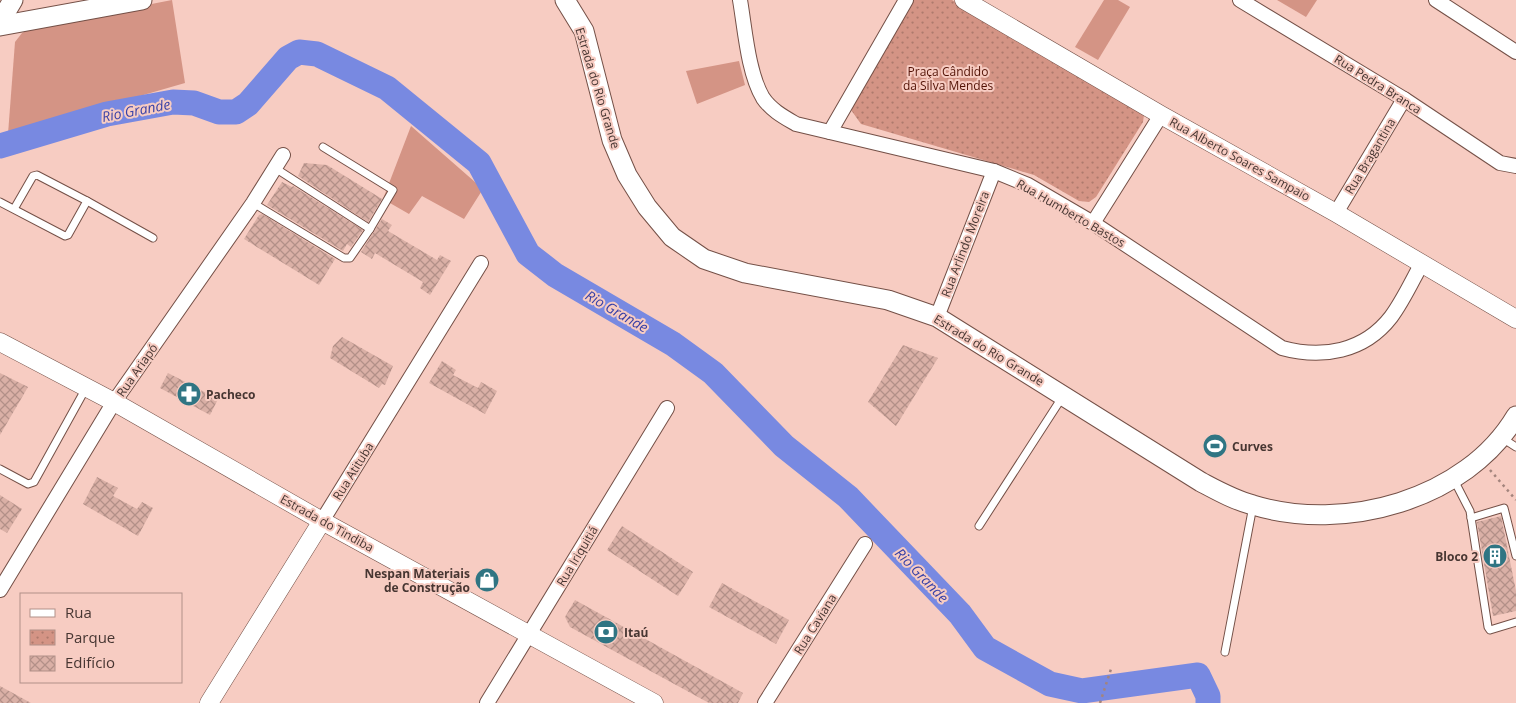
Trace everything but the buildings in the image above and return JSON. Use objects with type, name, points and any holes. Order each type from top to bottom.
[{"type":"main road","points":[[0,24],[13,0]]},
{"type":"main road","points":[[0,24],[142,0]]},
{"type":"main road","name":"Estrada do Rio Grande","points":[[566,0],[584,31],[612,140],[627,175],[646,207],[672,237],[704,259],[745,273],[888,300],[937,317],[1201,482],[1253,506],[1287,513],[1344,514],[1377,509],[1410,499],[1453,478],[1509,443],[1516,416]]},
{"type":"street","name":"Rua Humberto Bastos","points":[[740,0],[755,80],[764,98],[777,113],[796,124],[994,171],[1028,185],[1094,223],[1282,348],[1302,353],[1318,354],[1337,352],[1360,343],[1377,331],[1391,317],[1422,263]]},
{"type":"street","points":[[830,132],[906,0]]},
{"type":"street","name":"Rua Pedra Branca","points":[[1240,0],[1404,99],[1500,163],[1516,166]]},
{"type":"street","points":[[1436,0],[1516,52]]},
{"type":"street","name":"Rua Alberto Soares Sampaio","points":[[972,2],[1161,115],[1336,213],[1516,319]]},
{"type":"street","name":"Rua Bragantina","points":[[1336,213],[1404,99]]},
{"type":"street","points":[[1094,223],[1161,115]]},
{"type":"street","name":"Rua Ariapó","points":[[0,590],[114,402],[253,203],[283,155]]},
{"type":"street","name":"Rua Arlindo Moreira","points":[[937,317],[994,171]]},
{"type":"street","name":"Rua Atituba","points":[[209,703],[481,263]]},
{"type":"street","name":"Estrada do Tindiba","points":[[0,342],[114,402],[322,521],[654,703]]},
{"type":"street","name":"Rua Iriquitiá","points":[[487,703],[667,408]]},
{"type":"street","name":"Rua Caviana","points":[[765,703],[864,544]]},
{"type":"lane","points":[[253,203],[348,259],[394,192],[392,187],[323,147]]},
{"type":"lane","points":[[275,168],[370,229]]},
{"type":"lane","points":[[14,209],[34,176],[37,175],[153,238]]},
{"type":"lane","points":[[0,202],[65,236],[68,235],[87,201]]},
{"type":"lane","points":[[0,469],[28,484],[34,482],[86,387]]},
{"type":"lane","points":[[979,526],[1063,396]]},
{"type":"lane","points":[[1453,478],[1471,518],[1488,628],[1490,630],[1499,629],[1516,622]]},
{"type":"lane","points":[[1225,652],[1253,506]]},
{"type":"lane","points":[[1471,518],[1504,508],[1516,556]]},
{"type":"path","points":[[1482,459],[1516,500]]},
{"type":"path","points":[[1100,702],[1111,669]]},
{"type":"green space","points":[[172,0],[185,83],[8,134],[15,42],[22,33],[34,27]]},
{"type":"green space","name":"Praça Cândido da Silva Mendes","points":[[911,0],[952,0],[1138,107],[1144,115],[1143,122],[1096,197],[1089,202],[1079,201],[1034,175],[861,124],[851,110]]},
{"type":"green space","points":[[1104,0],[1118,0],[1130,7],[1098,60],[1075,47]]},
{"type":"green space","points":[[1277,0],[1317,0],[1306,17]]},
{"type":"green space","points":[[739,61],[745,85],[697,104],[686,71]]},
{"type":"green space","points":[[411,126],[483,189],[464,219],[422,196],[409,214],[383,199]]},
{"type":"waterway","name":"Rio Grande","points":[[0,146],[107,114],[173,102],[194,103],[219,112],[236,112],[248,104],[288,58],[299,52],[317,54],[387,88],[479,163],[528,254],[555,275],[673,344],[713,373],[784,446],[848,497],[960,614],[985,648],[1050,684],[1082,691],[1198,675],[1208,696],[1208,703]]},
{"type":"place","name":"Pacheco","points":[[189,394]]},
{"type":"place","name":"Curves","points":[[1215,446]]},
{"type":"place","name":"Bloco 2","points":[[1495,556]]},
{"type":"place","name":"Nespan Materiais de Construção","points":[[487,580]]},
{"type":"place","name":"Itaú","points":[[606,632]]}]
